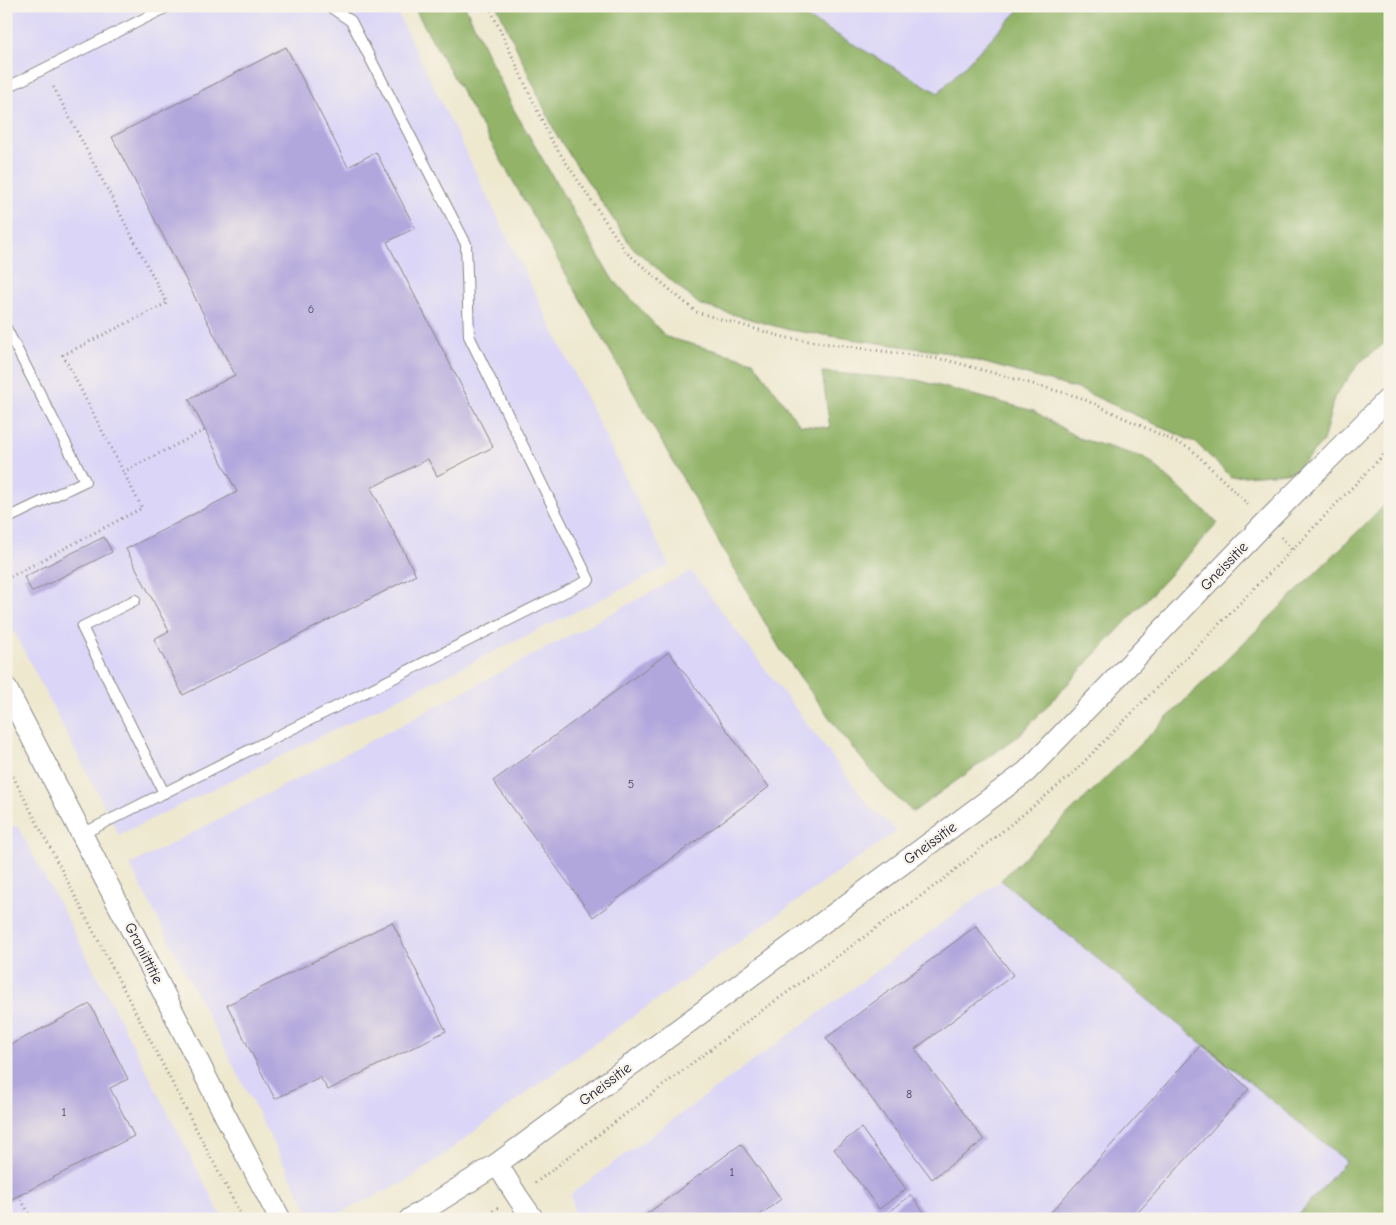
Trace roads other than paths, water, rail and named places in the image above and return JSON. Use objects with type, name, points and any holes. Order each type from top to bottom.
[{"type":"street","name":"Gneissitie","points":[[410,1219],[497,1164],[1026,772],[1266,522],[1390,398]]},
{"type":"street","name":"Graniittitie","points":[[6,688],[280,1219]]},
{"type":"street","points":[[497,1164],[533,1219]]},
{"type":"lane","points":[[6,88],[169,6]]},
{"type":"lane","points":[[82,834],[589,580],[469,336],[466,244],[351,21],[329,6]]},
{"type":"lane","points":[[6,328],[85,481],[6,519]]},
{"type":"lane","points":[[136,600],[82,627],[164,793]]}]
